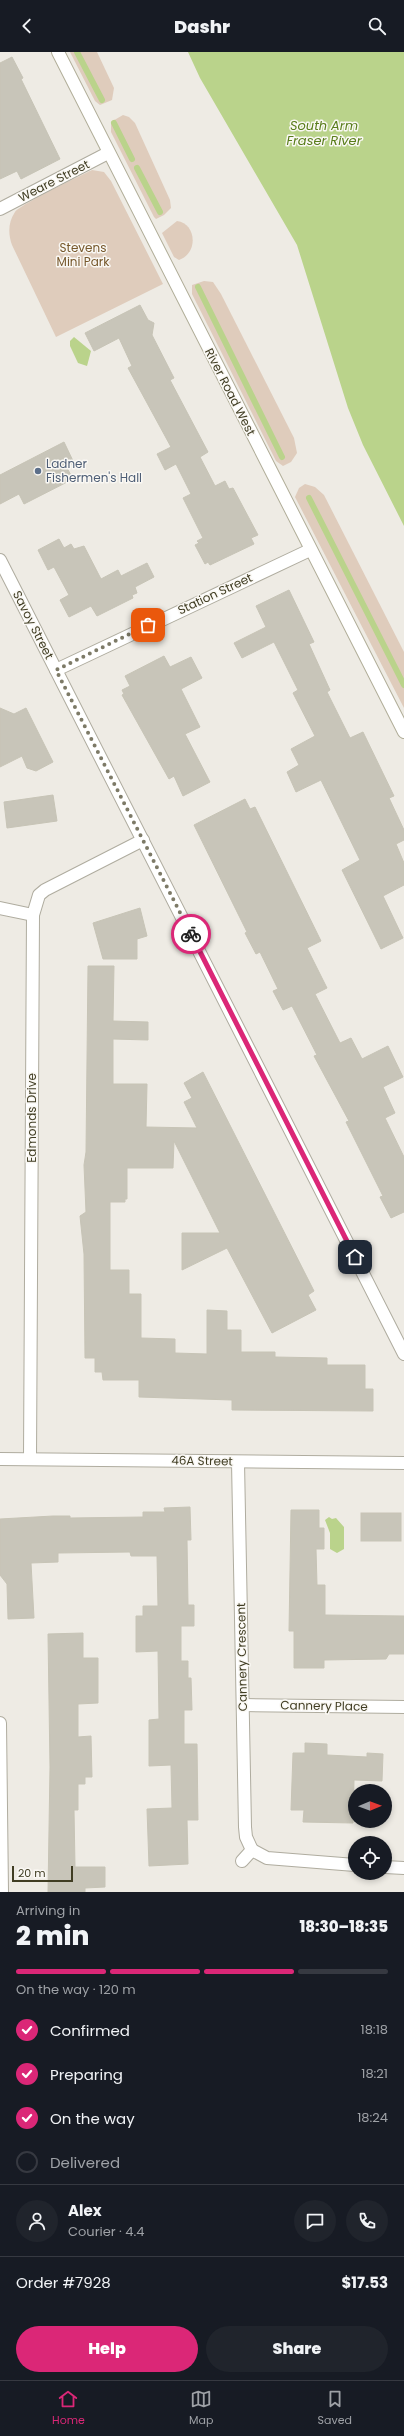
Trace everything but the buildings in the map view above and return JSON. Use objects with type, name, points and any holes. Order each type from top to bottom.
[{"type":"street","name":"River Road West","points":[[58,52],[310,550],[404,732]]},
{"type":"street","name":"Weare Street","points":[[0,209],[108,153]]},
{"type":"street","name":"Station Street","points":[[56,670],[310,550]]},
{"type":"street","name":"Savoy Street","points":[[0,560],[404,1354]]},
{"type":"street","name":"Edmonds Drive","points":[[30,1459],[33,915],[39,895],[45,890],[143,840]]},
{"type":"street","points":[[0,908],[33,915]]},
{"type":"street","name":"46A Street","points":[[0,1459],[404,1463]]},
{"type":"street","name":"Cannery Crescent","points":[[238,1462],[245,1827],[246,1837],[252,1850]]},
{"type":"street","name":"Cannery Place","points":[[243,1705],[404,1707]]},
{"type":"street","points":[[0,1723],[2,1892]]},
{"type":"street","points":[[242,1861],[252,1850],[267,1858],[348,1864]]},
{"type":"street","points":[[392,1867],[404,1868]]},
{"type":"green space","points":[[70,52],[97,52],[114,88],[112,100],[100,105],[95,101]]},
{"type":"green space","points":[[123,115],[129,117],[135,123],[170,200],[171,208],[164,215],[156,219],[111,132],[111,122]]},
{"type":"green space","name":"Stevens Mini Park","points":[[92,170],[104,172],[111,181],[163,284],[56,337],[12,245],[9,232],[10,224],[15,212],[20,208]]},
{"type":"green space","points":[[177,221],[188,227],[193,239],[190,251],[179,260],[174,257],[162,233]]},
{"type":"green space","points":[[204,281],[213,282],[221,294],[294,438],[297,453],[291,462],[283,466],[276,461],[192,294],[192,285]]},
{"type":"green space","points":[[305,484],[315,487],[324,495],[404,652],[404,708],[295,497],[299,488]]},
{"type":"water","name":"South Arm Fraser River","points":[[188,52],[404,52],[404,526],[363,445],[348,408],[297,245],[200,78]]},
{"type":"water","points":[[74,337],[91,351],[87,366],[78,363],[70,346],[70,341]]},
{"type":"water","points":[[329,1517],[332,1519],[336,1518],[344,1527],[344,1549],[337,1553],[330,1549],[330,1533],[325,1520]]},
{"type":"waterway","points":[[77,52],[102,100]]},
{"type":"waterway","points":[[114,123],[132,159]]},
{"type":"waterway","points":[[137,168],[160,212]]},
{"type":"waterway","points":[[198,287],[282,457]]},
{"type":"waterway","points":[[309,498],[404,685]]},
{"type":"way so far","points":[[148,625],[56,670],[191,934]]},
{"type":"place","name":"Ladner Fishermen's Hall","points":[[38,471]]},
{"type":"route","points":[[191,934],[355,1257]]}]
